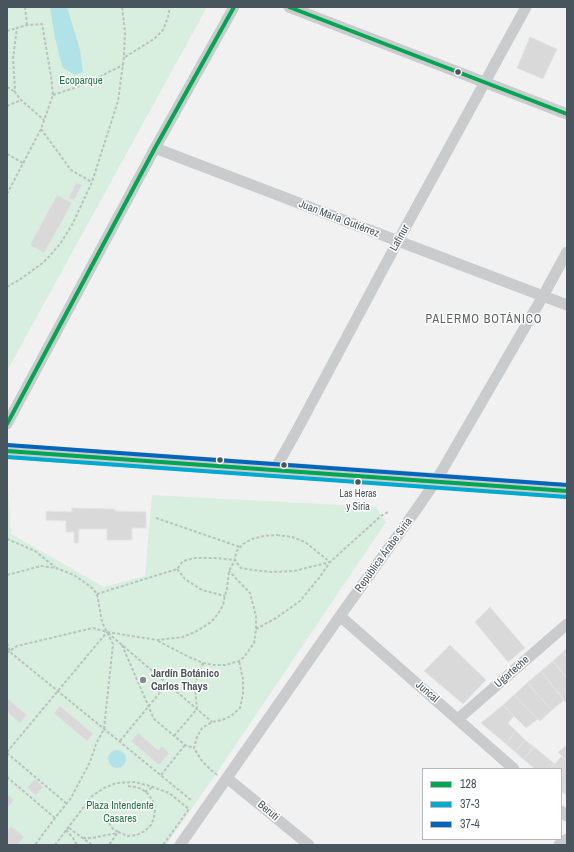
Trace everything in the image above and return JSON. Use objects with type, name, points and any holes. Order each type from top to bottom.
[{"type":"main road","points":[[7,451],[567,491]]},
{"type":"street","points":[[7,424],[155,148],[234,7]]},
{"type":"street","points":[[289,7],[567,114]]},
{"type":"street","name":"Lafinur","points":[[275,470],[526,7]]},
{"type":"street","name":"Juan María Gutiérrez","points":[[155,148],[567,305]]},
{"type":"street","name":"República Árabe Siria","points":[[180,845],[436,481],[567,252]]},
{"type":"street","name":"Juncal","points":[[340,616],[513,768]]},
{"type":"street","name":"Ugarteche","points":[[458,719],[567,624]]},
{"type":"street","name":"Beruti","points":[[227,778],[309,845]]},
{"type":"street","points":[[559,845],[567,838]]},
{"type":"path","points":[[25,7],[27,25]]},
{"type":"path","points":[[7,287],[44,262],[60,244],[72,225],[92,182],[118,101],[124,58],[125,31],[122,7]]},
{"type":"path","points":[[124,58],[154,39],[163,30],[170,7]]},
{"type":"path","points":[[7,31],[27,25],[42,24],[53,95],[41,129],[7,194]]},
{"type":"path","points":[[15,92],[13,58],[18,28]]},
{"type":"path","points":[[53,95],[83,85],[123,65]]},
{"type":"path","points":[[7,87],[15,92],[21,100],[44,120]]},
{"type":"path","points":[[7,106],[21,100]]},
{"type":"path","points":[[41,129],[71,170],[92,182]]},
{"type":"path","points":[[7,154],[23,163]]},
{"type":"path","points":[[256,630],[300,601],[330,562],[381,516],[388,512]]},
{"type":"path","points":[[156,518],[240,547]]},
{"type":"path","points":[[7,654],[17,646],[93,628],[107,632],[157,640],[183,637],[197,631],[211,622],[218,614],[223,605],[228,571],[235,560],[236,552],[243,544],[252,539],[277,535],[292,537],[305,542],[330,562]]},
{"type":"path","points":[[7,539],[35,551],[56,568]]},
{"type":"path","points":[[98,594],[177,569],[183,561],[195,558],[235,560],[241,568],[271,572],[294,571],[330,562]]},
{"type":"path","points":[[7,575],[41,566],[56,568],[74,575],[98,594],[102,622],[113,644],[104,729],[72,798],[35,845]]},
{"type":"path","points":[[177,569],[185,579],[202,590],[225,596]]},
{"type":"path","points":[[157,640],[189,657],[214,665],[225,665],[239,661],[244,657],[254,643],[256,616],[254,604],[250,593],[228,571]]},
{"type":"path","points":[[107,632],[212,722]]},
{"type":"path","points":[[67,804],[7,753],[107,632]]},
{"type":"path","points":[[7,643],[10,652],[191,800]]},
{"type":"path","points":[[121,644],[154,719],[185,745],[194,748],[202,761],[216,774]]},
{"type":"path","points":[[194,748],[197,737],[202,728],[212,722],[231,716],[240,708],[243,694],[243,679],[239,661]]},
{"type":"path","points":[[174,736],[197,709],[195,687],[197,676],[204,662]]},
{"type":"path","points":[[120,742],[167,684]]},
{"type":"path","points":[[160,775],[185,745]]},
{"type":"path","points":[[7,778],[55,818]]},
{"type":"path","points":[[55,845],[92,796],[104,788],[116,783],[135,782],[153,786],[169,793],[189,809],[163,845]]},
{"type":"path","points":[[83,838],[92,838],[118,833],[128,836],[137,835],[145,831],[151,825],[154,818],[155,809],[153,801],[142,789],[128,786]]},
{"type":"path","points":[[145,792],[153,786]]},
{"type":"path","points":[[108,823],[118,833]]},
{"type":"path","points":[[68,828],[92,845]]},
{"type":"path","points":[[66,830],[77,845]]},
{"type":"path","points":[[109,845],[118,833]]},
{"type":"green space","name":"Ecoparque","points":[[7,7],[207,7],[7,371]]},
{"type":"green space","name":"Jardín Botánico Carlos Thays","points":[[7,488],[11,534],[104,587],[145,576],[152,495],[376,507],[386,522],[216,774],[166,845],[7,845]]},
{"type":"water","points":[[50,7],[67,7],[80,50],[83,72],[75,75],[63,68],[54,32]]},
{"type":"water","points":[[117,750],[123,753],[126,759],[123,765],[117,768],[111,765],[108,759],[111,753]]},
{"type":"building","points":[[530,37],[557,49],[543,79],[517,68]]},
{"type":"building","points":[[76,183],[82,185],[74,200],[69,198]]},
{"type":"building","points":[[57,195],[72,203],[44,253],[30,245]]},
{"type":"building","points":[[72,508],[115,509],[115,511],[146,512],[146,528],[132,528],[132,540],[107,540],[107,529],[79,529],[78,543],[74,543],[74,532],[66,532],[66,521],[46,520],[46,511],[72,512]]},
{"type":"building","points":[[490,607],[525,648],[508,662],[475,622]]},
{"type":"building","points":[[450,645],[486,680],[463,704],[424,671]]},
{"type":"building","points":[[567,648],[567,657],[563,652]]},
{"type":"building","points":[[563,652],[567,657],[567,678],[553,661]]},
{"type":"building","points":[[553,661],[567,678],[567,704],[541,671]]},
{"type":"building","points":[[541,671],[564,700],[552,710],[527,683]]},
{"type":"building","points":[[527,683],[552,710],[540,721],[514,695]]},
{"type":"building","points":[[514,695],[538,719],[526,728],[503,705]]},
{"type":"building","points":[[7,698],[27,715],[20,723],[7,712]]},
{"type":"building","points":[[503,705],[514,716],[508,723],[516,731],[506,744],[481,723]]},
{"type":"building","points":[[60,706],[93,734],[87,741],[54,713]]},
{"type":"building","points":[[516,731],[525,740],[515,752],[506,744]]},
{"type":"building","points":[[138,733],[158,750],[162,746],[169,753],[159,765],[131,741]]},
{"type":"building","points":[[525,740],[534,747],[523,759],[515,752]]},
{"type":"building","points":[[567,745],[567,762],[558,752]]},
{"type":"building","points":[[534,747],[555,764],[551,768],[534,768],[523,759]]},
{"type":"building","points":[[562,756],[567,762],[567,796],[562,792],[562,768],[551,768]]},
{"type":"building","points":[[35,779],[43,787],[36,795],[27,788]]},
{"type":"building","points":[[7,794],[14,800],[7,808]]},
{"type":"building","points":[[11,826],[24,837],[17,845],[7,845],[7,831]]},
{"type":"transit line","name":"128","points":[[7,424],[155,148],[234,7]]},
{"type":"transit line","name":"128","points":[[289,7],[567,114]]},
{"type":"transit line","name":"37-4","points":[[7,445],[567,485]]},
{"type":"transit line","name":"128","points":[[7,451],[567,491]]},
{"type":"transit line","name":"37-3","points":[[7,457],[567,497]]},
{"type":"place","name":"Las Heras y Siria","points":[[358,482]]},
{"type":"place","name":"Jardín Botánico Carlos Thays","points":[[143,680]]},
{"type":"district","name":"PALERMO BOTÁNICO","points":[[484,320]]},
{"type":"park label","name":"Plaza Intendente Casares","points":[[120,812]]}]
